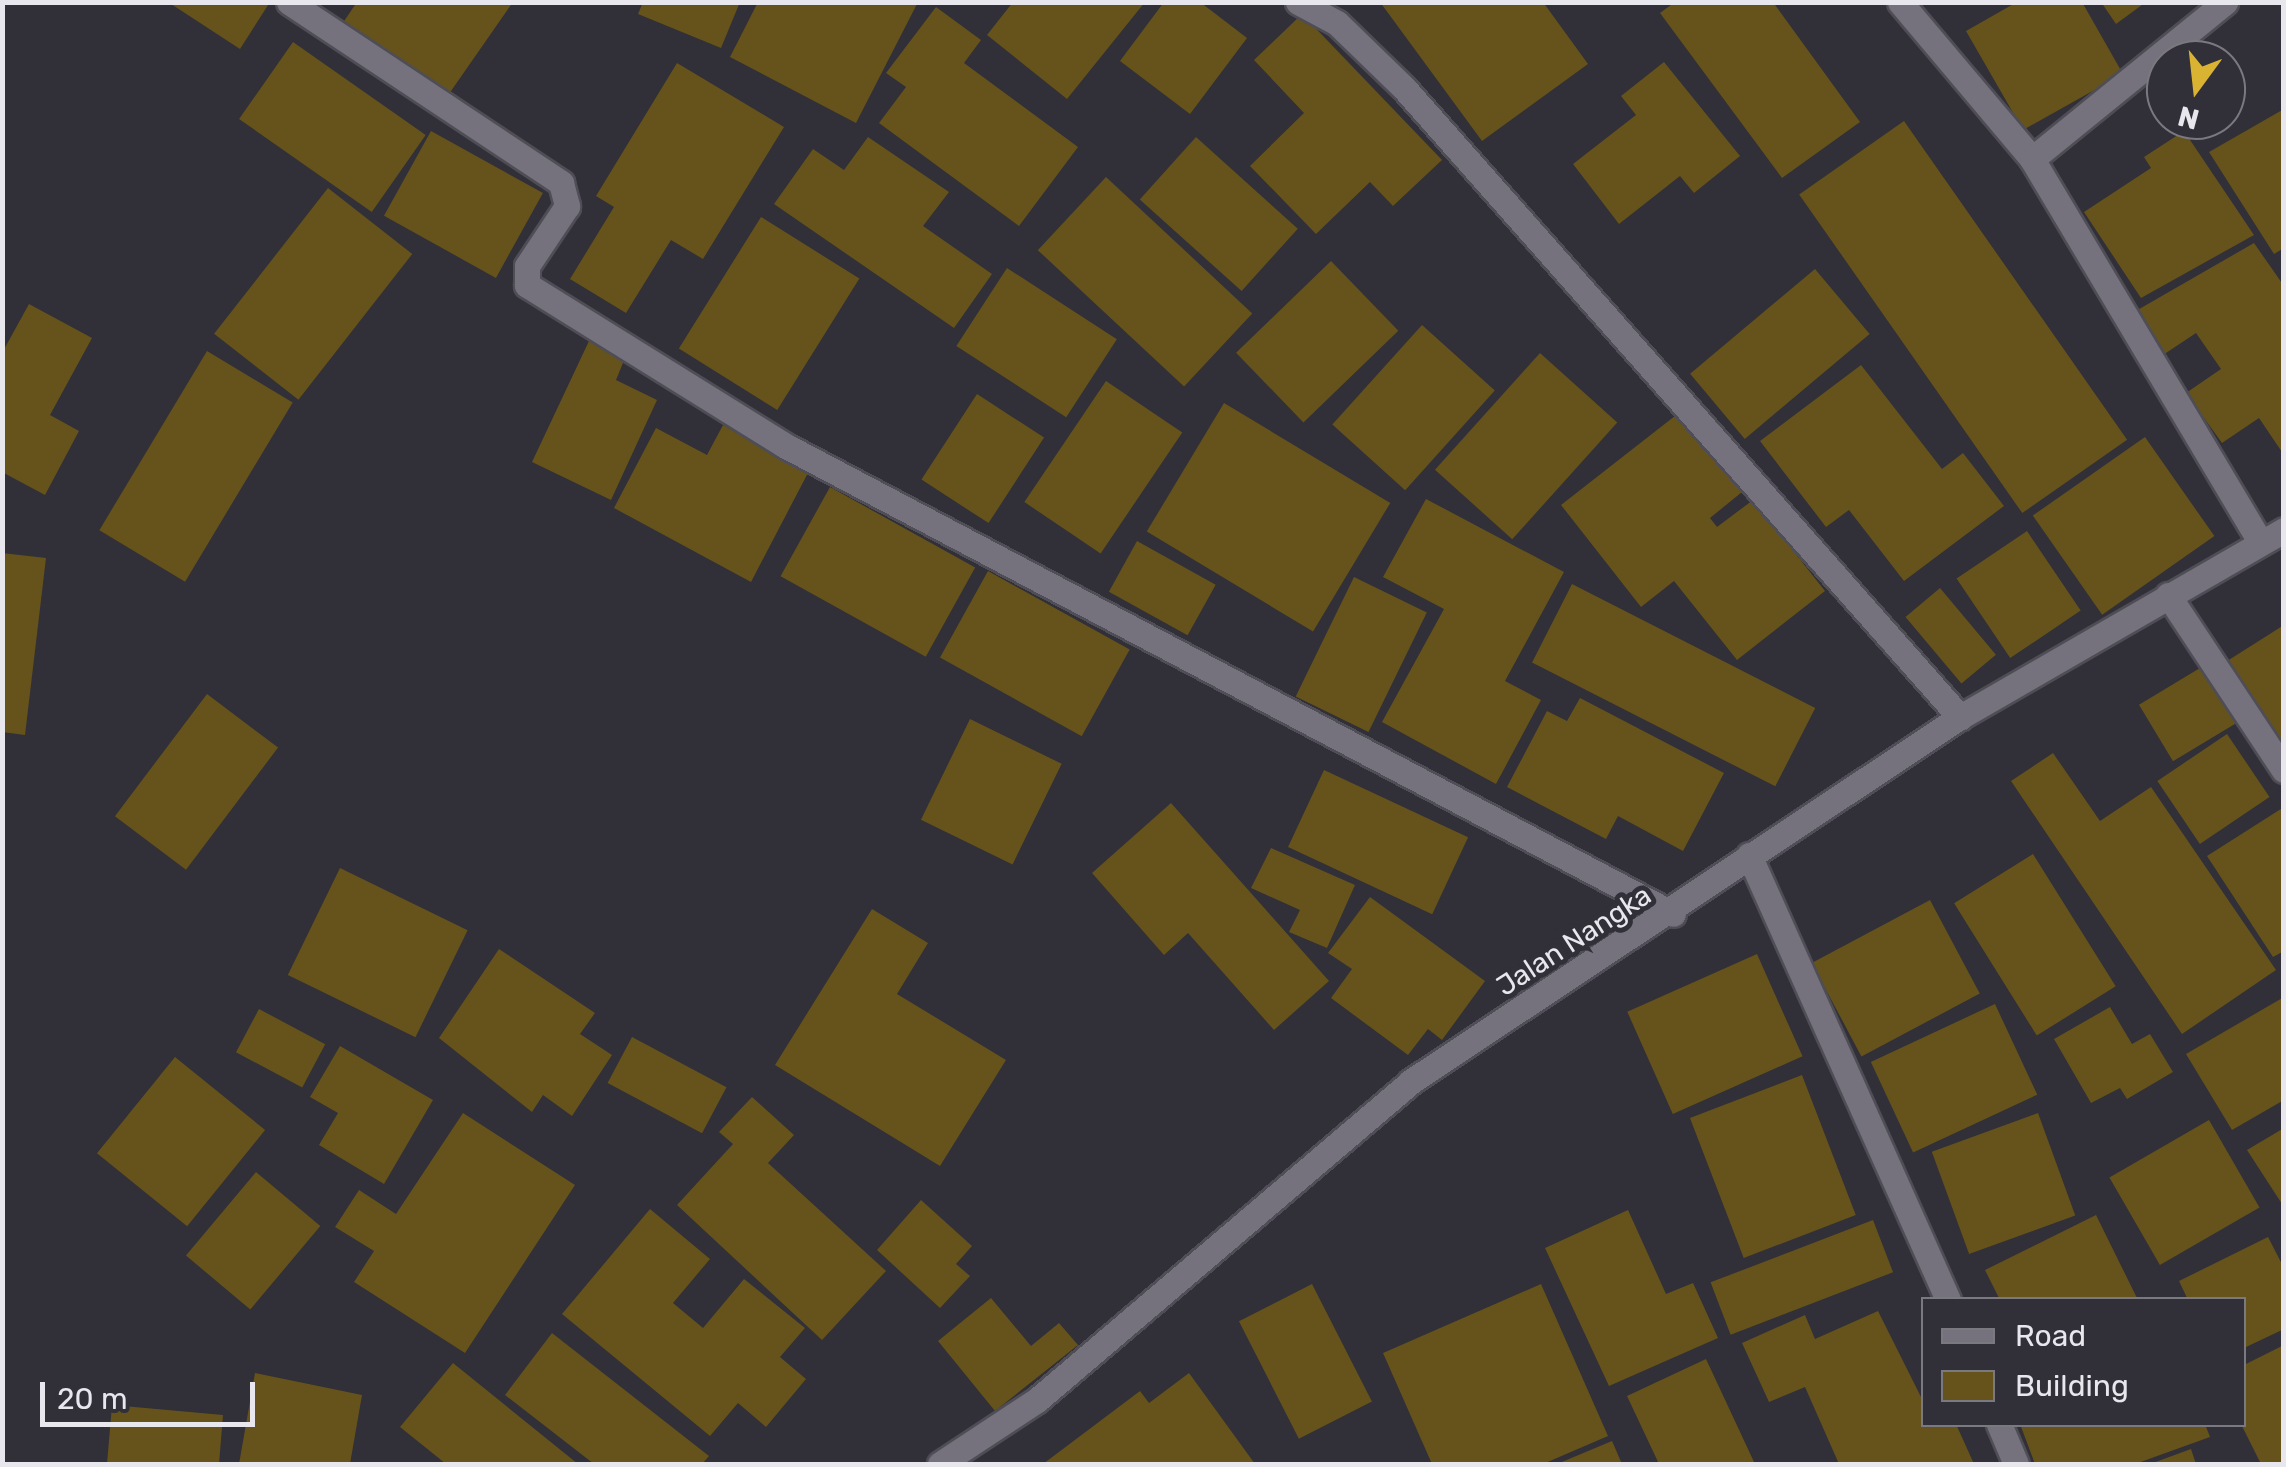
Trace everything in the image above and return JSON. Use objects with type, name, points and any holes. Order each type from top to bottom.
[{"type":"street","points":[[289,2],[561,183],[567,206],[527,266],[527,285],[784,445],[1673,914]]},
{"type":"street","points":[[1298,2],[1337,24],[1404,88],[1960,717]]},
{"type":"street","points":[[1900,2],[2032,159],[2272,536]]},
{"type":"street","points":[[2032,159],[2226,2]]},
{"type":"street","name":"Jalan Nangka","points":[[940,1464],[1037,1400],[1410,1082],[1673,914],[1749,855],[1960,717],[2272,536]]},
{"type":"street","points":[[2168,595],[2284,770]]},
{"type":"street","points":[[1749,855],[1947,1297]]},
{"type":"street","points":[[2001,1427],[2016,1464]]},
{"type":"building","points":[[168,2],[270,2],[240,49]]},
{"type":"building","points":[[357,2],[513,2],[442,104],[336,33]]},
{"type":"building","points":[[643,2],[740,2],[721,48],[638,14]]},
{"type":"building","points":[[758,2],[918,2],[856,123],[730,57]]},
{"type":"building","points":[[1013,2],[1145,2],[1067,99],[987,35]]},
{"type":"building","points":[[1164,2],[1200,2],[1247,38],[1190,114],[1120,61]]},
{"type":"building","points":[[1380,2],[1543,2],[1588,64],[1482,141]]},
{"type":"building","points":[[1675,2],[1773,2],[1860,122],[1782,178],[1660,13]]},
{"type":"building","points":[[2017,2],[2082,2],[2123,74],[2023,130],[1966,31]]},
{"type":"building","points":[[2101,2],[2146,2],[2116,24]]},
{"type":"building","points":[[936,7],[981,40],[964,63],[1078,147],[1019,226],[879,123],[906,87],[886,73]]},
{"type":"building","points":[[1302,14],[1442,160],[1393,206],[1370,182],[1316,234],[1250,166],[1304,113],[1254,60]]},
{"type":"building","points":[[293,42],[426,135],[372,212],[239,119]]},
{"type":"building","points":[[1664,62],[1740,156],[1694,193],[1680,176],[1619,224],[1573,164],[1636,115],[1621,96]]},
{"type":"building","points":[[677,63],[784,127],[703,259],[671,240],[626,313],[570,279],[614,207],[596,196]]},
{"type":"building","points":[[2284,109],[2284,248],[2274,254],[2209,152],[2230,140],[2246,140],[2246,131]]},
{"type":"building","points":[[1904,121],[2127,440],[2022,513],[1799,194]]},
{"type":"building","points":[[431,131],[543,193],[496,278],[384,216]]},
{"type":"building","points":[[868,137],[949,192],[923,226],[992,274],[954,328],[774,204],[813,149],[844,170]]},
{"type":"building","points":[[1196,137],[1298,229],[1242,291],[1140,199]]},
{"type":"building","points":[[2170,140],[2190,140],[2254,235],[2141,298],[2084,212],[2151,168],[2144,157]]},
{"type":"building","points":[[1106,177],[1252,313],[1184,387],[1038,250]]},
{"type":"building","points":[[328,188],[412,254],[298,400],[214,334]]},
{"type":"building","points":[[761,217],[859,278],[777,410],[679,348]]},
{"type":"building","points":[[2254,243],[2284,286],[2284,455],[2259,418],[2222,443],[2186,393],[2221,369],[2196,333],[2163,355],[2134,312]]},
{"type":"building","points":[[1331,261],[1398,331],[1303,422],[1236,353]]},
{"type":"building","points":[[1007,268],[1117,339],[1066,417],[956,346]]},
{"type":"building","points":[[1815,269],[1870,334],[1745,439],[1690,374]]},
{"type":"building","points":[[29,304],[92,338],[50,415],[79,431],[45,495],[2,472],[2,353]]},
{"type":"building","points":[[1422,325],[1495,391],[1405,490],[1332,425]]},
{"type":"building","points":[[589,341],[625,358],[616,380],[657,400],[611,500],[532,462]]},
{"type":"building","points":[[207,351],[293,403],[185,582],[99,530]]},
{"type":"building","points":[[1540,353],[1617,423],[1512,539],[1435,470]]},
{"type":"building","points":[[1861,365],[1942,469],[1963,453],[2004,506],[1904,581],[1849,510],[1826,527],[1760,441]]},
{"type":"building","points":[[1106,381],[1182,432],[1101,553],[1024,502]]},
{"type":"building","points":[[977,394],[1044,438],[989,523],[921,480]]},
{"type":"building","points":[[1224,403],[1390,503],[1313,631],[1147,532]]},
{"type":"building","points":[[1680,412],[1742,492],[1710,518],[1717,527],[1753,500],[1825,591],[1737,660],[1674,581],[1641,607],[1561,505]]},
{"type":"building","points":[[723,425],[809,471],[751,582],[614,508],[656,428],[707,455]]},
{"type":"building","points":[[2145,437],[2214,536],[2102,615],[2033,516]]},
{"type":"building","points":[[830,487],[975,567],[926,657],[781,576]]},
{"type":"building","points":[[1426,499],[1564,572],[1505,681],[1541,700],[1496,784],[1382,722],[1444,609],[1383,577]]},
{"type":"building","points":[[2027,531],[2081,611],[2010,658],[1957,579]]},
{"type":"building","points":[[1137,541],[1216,585],[1188,635],[1109,592]]},
{"type":"building","points":[[2,553],[46,558],[25,735],[2,732]]},
{"type":"building","points":[[988,571],[1130,650],[1082,736],[940,658]]},
{"type":"building","points":[[1354,577],[1427,613],[1368,732],[1296,697]]},
{"type":"building","points":[[1572,584],[1815,708],[1775,786],[1532,662]]},
{"type":"building","points":[[1940,588],[1996,655],[1961,684],[1906,617]]},
{"type":"building","points":[[2284,625],[2284,755],[2224,663]]},
{"type":"building","points":[[2205,665],[2239,722],[2173,761],[2139,705]]},
{"type":"building","points":[[207,694],[278,748],[186,870],[115,816]]},
{"type":"building","points":[[1580,698],[1724,773],[1683,851],[1618,816],[1606,839],[1507,787],[1547,711],[1567,721]]},
{"type":"building","points":[[970,719],[1062,764],[1013,864],[921,820]]},
{"type":"building","points":[[2227,734],[2269,797],[2200,844],[2157,781]]},
{"type":"building","points":[[2053,753],[2100,821],[2151,787],[2276,970],[2182,1034],[2011,781]]},
{"type":"building","points":[[1324,770],[1468,837],[1432,914],[1288,847]]},
{"type":"building","points":[[1171,803],[1329,981],[1274,1030],[1188,933],[1164,955],[1092,873]]},
{"type":"building","points":[[2284,807],[2284,951],[2273,957],[2207,856]]},
{"type":"building","points":[[1271,848],[1355,885],[1327,948],[1289,932],[1300,910],[1251,888]]},
{"type":"building","points":[[2033,854],[2116,986],[2037,1036],[1954,903]]},
{"type":"building","points":[[340,868],[468,930],[415,1037],[288,975]]},
{"type":"building","points":[[1370,897],[1485,981],[1442,1040],[1428,1029],[1408,1055],[1331,998],[1352,969],[1328,953]]},
{"type":"building","points":[[1930,900],[1980,994],[1861,1057],[1812,963]]},
{"type":"building","points":[[872,909],[928,943],[897,994],[1006,1060],[940,1166],[775,1065]]},
{"type":"building","points":[[499,949],[595,1013],[580,1034],[612,1055],[572,1116],[543,1095],[532,1112],[439,1038]]},
{"type":"building","points":[[1757,954],[1803,1056],[1673,1114],[1627,1012]]},
{"type":"building","points":[[2284,997],[2284,1100],[2232,1130],[2186,1054]]},
{"type":"building","points":[[1995,1004],[2037,1095],[1913,1153],[1871,1062]]},
{"type":"building","points":[[2110,1007],[2132,1044],[2150,1034],[2173,1072],[2127,1099],[2120,1088],[2091,1103],[2054,1039]]},
{"type":"building","points":[[259,1009],[325,1044],[302,1087],[236,1052]]},
{"type":"building","points":[[632,1037],[726,1087],[702,1133],[608,1083]]},
{"type":"building","points":[[340,1046],[433,1100],[384,1184],[319,1145],[338,1113],[310,1097]]},
{"type":"building","points":[[175,1057],[265,1130],[187,1226],[97,1153]]},
{"type":"building","points":[[1802,1075],[1856,1215],[1744,1258],[1690,1118]]},
{"type":"building","points":[[752,1097],[794,1135],[768,1163],[886,1271],[822,1340],[677,1205],[733,1144],[719,1132]]},
{"type":"building","points":[[463,1113],[575,1185],[465,1353],[354,1282],[374,1251],[335,1227],[359,1190],[396,1214]]},
{"type":"building","points":[[2038,1113],[2075,1215],[1969,1254],[1932,1152]]},
{"type":"building","points":[[2209,1120],[2260,1207],[2160,1265],[2109,1178]]},
{"type":"building","points":[[2284,1128],[2284,1207],[2247,1150]]},
{"type":"building","points":[[256,1172],[320,1226],[250,1309],[186,1255]]},
{"type":"building","points":[[921,1200],[972,1246],[956,1264],[970,1276],[940,1308],[877,1250]]},
{"type":"building","points":[[650,1209],[710,1259],[673,1303],[703,1328],[744,1279],[805,1328],[780,1357],[806,1379],[766,1427],[738,1403],[710,1436],[562,1314]]},
{"type":"building","points":[[1628,1210],[1666,1294],[1693,1283],[1718,1338],[1609,1386],[1545,1248]]},
{"type":"building","points":[[2096,1215],[2137,1297],[1998,1297],[1985,1270]]},
{"type":"building","points":[[1873,1220],[1893,1272],[1731,1335],[1711,1282]]},
{"type":"building","points":[[2268,1237],[2284,1268],[2284,1329],[2246,1347],[2246,1297],[2187,1297],[2179,1281]]},
{"type":"building","points":[[1312,1284],[1372,1402],[1299,1439],[1239,1321]]},
{"type":"building","points":[[1541,1284],[1608,1436],[1543,1464],[1432,1464],[1383,1353]]},
{"type":"building","points":[[991,1298],[1031,1346],[1059,1323],[1078,1345],[995,1411],[938,1341]]},
{"type":"building","points":[[1878,1311],[1921,1397],[1921,1427],[1957,1427],[1974,1464],[1839,1464],[1805,1387],[1769,1402],[1742,1343],[1805,1315],[1815,1339]]},
{"type":"building","points":[[552,1333],[709,1456],[702,1464],[594,1464],[505,1395]]},
{"type":"building","points":[[2284,1345],[2284,1464],[2261,1464],[2242,1427],[2246,1427],[2246,1364]]},
{"type":"building","points":[[1706,1359],[1755,1464],[1659,1464],[1627,1396]]},
{"type":"building","points":[[453,1363],[578,1464],[446,1464],[400,1427]]},
{"type":"building","points":[[255,1373],[362,1395],[350,1464],[239,1464]]},
{"type":"building","points":[[1189,1373],[1255,1464],[1043,1464],[1140,1391],[1149,1403]]},
{"type":"building","points":[[112,1405],[223,1415],[219,1464],[107,1464]]},
{"type":"building","points":[[2021,1427],[2206,1427],[2210,1437],[2135,1464],[2035,1464]]},
{"type":"building","points":[[1612,1441],[1622,1464],[1557,1464]]},
{"type":"building","points":[[2191,1449],[2196,1464],[2150,1464]]}]
